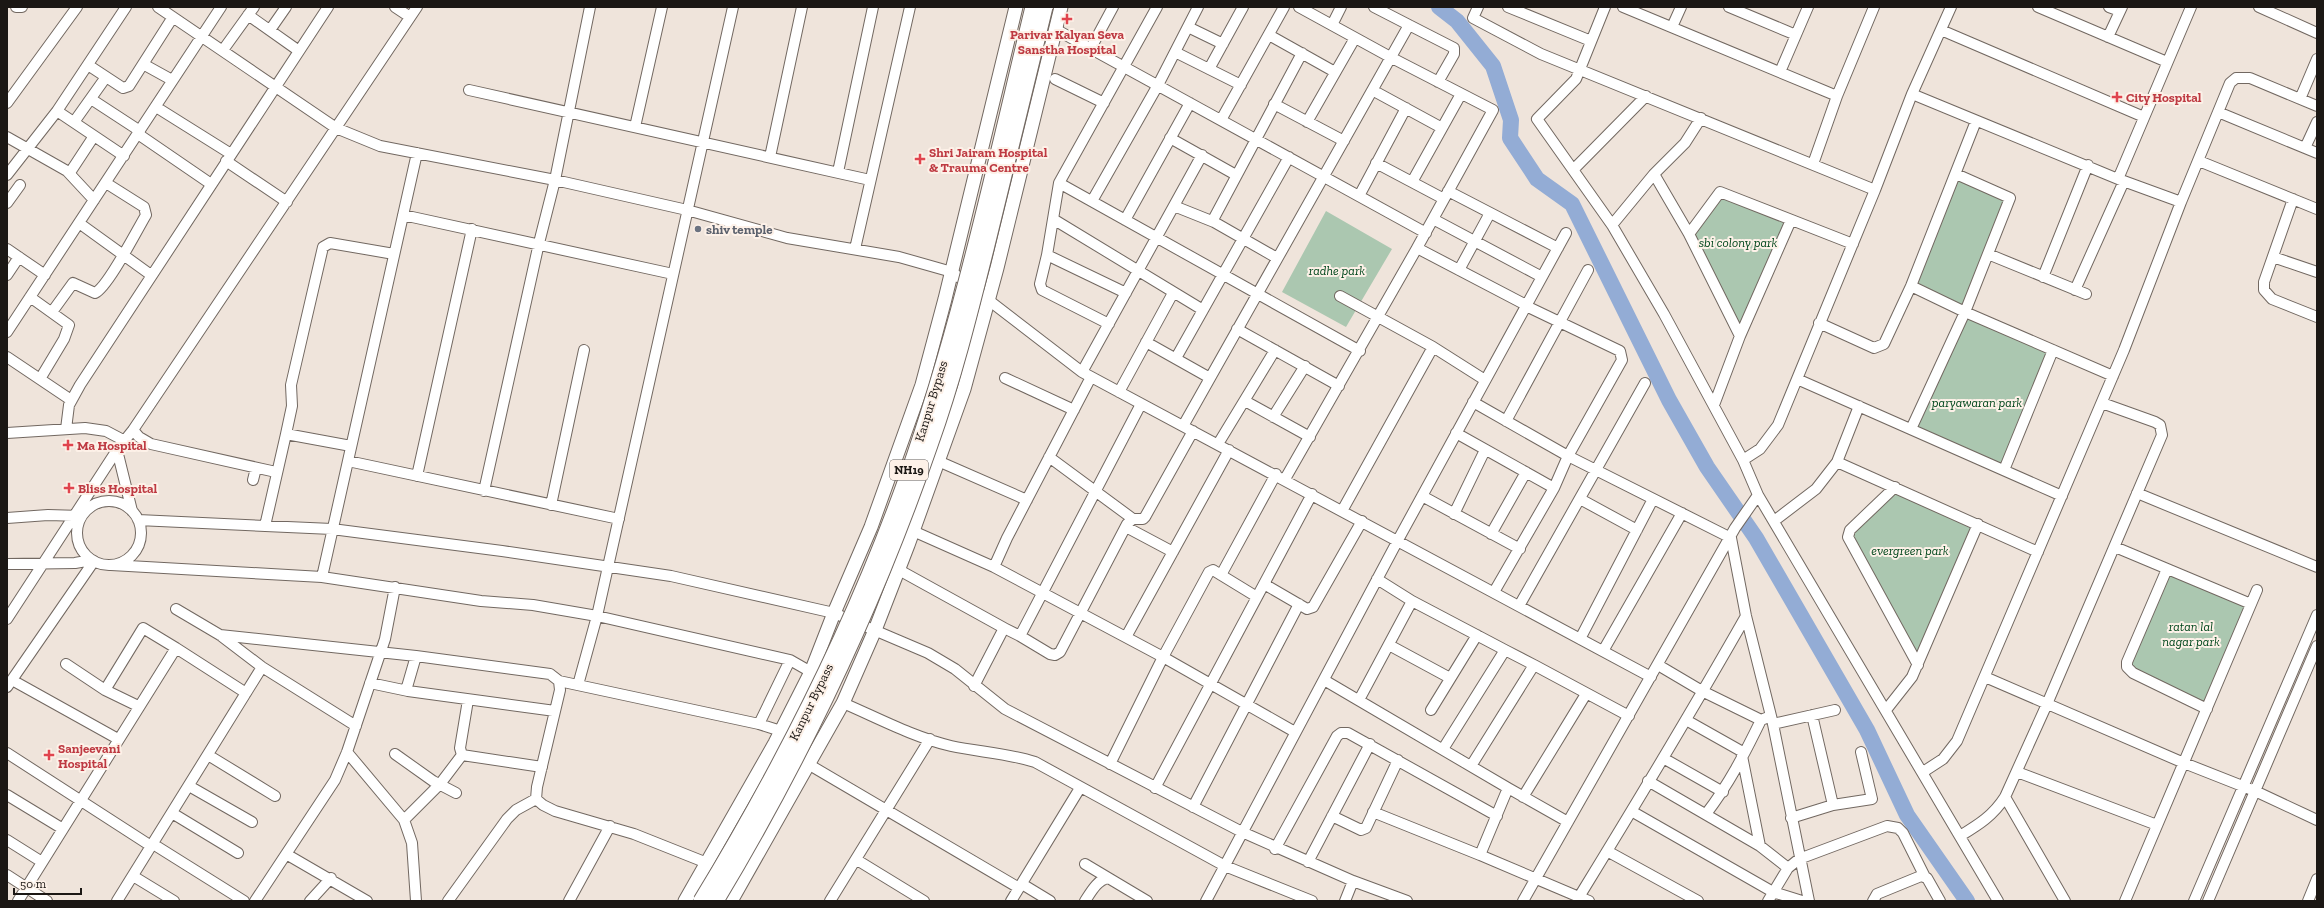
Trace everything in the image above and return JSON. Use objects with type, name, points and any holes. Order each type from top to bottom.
[{"type":"highway","name":"Kanpur Bypass","points":[[702,901],[768,786],[808,710],[864,588],[906,478],[954,323],[1033,7]]},
{"type":"highway","name":"Kanpur Bypass","points":[[716,901],[759,827],[814,724],[846,657],[894,544],[931,443],[966,329],[1045,7]]},
{"type":"main road","points":[[685,901],[781,731],[811,672],[834,613],[871,527],[922,385],[952,272],[1016,7]]},
{"type":"main road","points":[[731,901],[843,702],[875,630],[913,531],[964,388],[997,268],[1061,7]]},
{"type":"street","points":[[16,7],[22,7]]},
{"type":"street","points":[[7,103],[77,7]]},
{"type":"street","points":[[7,175],[57,111],[126,7]]},
{"type":"street","points":[[158,7],[276,85],[336,128],[380,146],[555,180],[687,210],[788,238],[899,257],[952,272],[988,298],[1086,375],[1276,474],[1651,677]]},
{"type":"street","points":[[7,332],[221,7]]},
{"type":"street","points":[[66,429],[71,400],[151,275],[328,7]]},
{"type":"street","points":[[395,7],[410,17]]},
{"type":"street","points":[[7,619],[45,562],[79,516],[117,450],[125,441],[417,7]]},
{"type":"street","points":[[484,491],[539,243],[555,180],[590,7]]},
{"type":"street","points":[[635,127],[662,7]]},
{"type":"street","points":[[578,685],[597,616],[733,7]]},
{"type":"street","points":[[770,157],[802,7]]},
{"type":"street","points":[[838,172],[873,7]]},
{"type":"street","points":[[856,249],[870,180],[910,7]]},
{"type":"street","points":[[1090,48],[1113,7]]},
{"type":"street","points":[[1109,324],[1042,290],[1040,284],[1047,254],[1059,183],[1125,67],[1157,7]]},
{"type":"street","points":[[1092,201],[1158,85],[1198,7]]},
{"type":"street","points":[[1209,70],[1243,7]]},
{"type":"street","points":[[1222,120],[1284,7]]},
{"type":"street","points":[[1285,479],[1379,318],[1493,110],[1392,58],[1300,7]]},
{"type":"street","points":[[1332,25],[1341,7]]},
{"type":"street","points":[[1374,7],[1454,48],[1454,54],[1438,82]]},
{"type":"street","points":[[1478,7],[1473,18],[1535,51],[1875,190]]},
{"type":"street","points":[[1508,7],[1591,41]]},
{"type":"street","points":[[1605,7],[1576,79],[1537,119],[1612,225],[1714,406],[1743,460],[1758,495],[1998,901]]},
{"type":"street","points":[[1624,7],[1837,96]]},
{"type":"street","points":[[1672,27],[1681,7]]},
{"type":"street","points":[[1729,7],[1796,35]]},
{"type":"street","points":[[1780,72],[1808,7]]},
{"type":"street","points":[[1813,164],[1837,96],[1874,7]]},
{"type":"street","points":[[1743,460],[1760,450],[1778,425],[1875,190],[1912,94],[1951,7]]},
{"type":"street","points":[[2038,7],[2167,62]]},
{"type":"street","points":[[2108,37],[2121,9],[2109,7]]},
{"type":"street","points":[[2075,290],[2121,180],[2144,117],[2191,7]]},
{"type":"street","points":[[2260,7],[2317,33]]},
{"type":"street","points":[[270,30],[283,8]]},
{"type":"street","points":[[223,50],[251,11],[270,30],[299,51]]},
{"type":"street","points":[[88,65],[126,88],[173,17]]},
{"type":"street","points":[[1183,426],[1323,176],[1374,91],[1410,25]]},
{"type":"street","points":[[1188,27],[1223,44]]},
{"type":"street","points":[[1055,29],[1426,233]]},
{"type":"street","points":[[1941,30],[2144,117]]},
{"type":"street","points":[[1268,35],[1336,72]]},
{"type":"street","points":[[1307,122],[1355,38]]},
{"type":"street","points":[[1175,52],[1241,85]]},
{"type":"street","points":[[1214,222],[1214,218],[1236,175],[1302,53]]},
{"type":"street","points":[[2300,99],[2317,59]]},
{"type":"street","points":[[143,64],[172,80]]},
{"type":"street","points":[[74,122],[106,77]]},
{"type":"street","points":[[1923,772],[1943,759],[1952,751],[1985,677],[2102,403],[2230,82],[2236,78],[2250,78],[2317,106]]},
{"type":"street","points":[[1055,79],[1104,104]]},
{"type":"street","points":[[469,90],[870,180]]},
{"type":"street","points":[[1374,91],[1442,128]]},
{"type":"street","points":[[1412,182],[1461,94]]},
{"type":"street","points":[[1912,94],[2088,165],[2121,180],[2181,202]]},
{"type":"street","points":[[1573,170],[1646,96]]},
{"type":"street","points":[[91,98],[211,184]]},
{"type":"street","points":[[1125,220],[1190,103]]},
{"type":"street","points":[[1274,104],[1344,141]]},
{"type":"street","points":[[156,106],[229,157],[286,202]]},
{"type":"street","points":[[1359,196],[1406,108]]},
{"type":"street","points":[[57,111],[124,156]]},
{"type":"street","points":[[2218,112],[2317,153]]},
{"type":"street","points":[[1612,225],[1654,174],[1685,143],[1701,118]]},
{"type":"street","points":[[1819,324],[1874,348],[1880,348],[1884,344],[1911,286],[1976,121]]},
{"type":"street","points":[[2305,148],[2317,122]]},
{"type":"street","points":[[67,171],[73,169],[94,136]]},
{"type":"street","points":[[7,137],[67,171],[94,200]]},
{"type":"street","points":[[1170,138],[1236,175]]},
{"type":"street","points":[[322,577],[350,446],[417,153]]},
{"type":"street","points":[[994,567],[1074,410],[1086,375],[1109,324],[1202,155]]},
{"type":"street","points":[[1176,358],[1224,276],[1289,157]]},
{"type":"street","points":[[2199,161],[2317,209]]},
{"type":"street","points":[[1376,163],[1412,182],[1490,213],[1558,248]]},
{"type":"street","points":[[2043,277],[2088,165]]},
{"type":"street","points":[[1654,174],[1689,234],[1740,336]]},
{"type":"street","points":[[1911,429],[1965,312],[2010,198],[1956,174]]},
{"type":"street","points":[[52,312],[73,284],[97,293],[108,279],[146,215],[146,210],[144,207],[106,183]]},
{"type":"street","points":[[1059,183],[1157,237],[1257,295],[1360,351]]},
{"type":"street","points":[[7,203],[20,185]]},
{"type":"street","points":[[1689,234],[1720,192],[1853,244]]},
{"type":"street","points":[[2293,199],[2264,282],[2267,295],[2317,317]]},
{"type":"street","points":[[1174,206],[1214,222],[1277,258]]},
{"type":"street","points":[[1459,270],[1490,213]]},
{"type":"street","points":[[403,215],[539,243],[673,274]]},
{"type":"street","points":[[1053,219],[1138,269],[1173,293],[1204,310]]},
{"type":"street","points":[[1433,219],[1542,277]]},
{"type":"street","points":[[1714,406],[1740,336],[1791,220]]},
{"type":"street","points":[[79,223],[123,253],[151,275]]},
{"type":"street","points":[[417,476],[472,229]]},
{"type":"street","points":[[1206,901],[1398,540],[1566,233]]},
{"type":"street","points":[[265,526],[292,406],[291,385],[323,247],[330,243],[394,254]]},
{"type":"street","points":[[1418,248],[1526,306],[1620,351],[1622,355],[1622,360],[1568,456],[1554,488],[1494,592]]},
{"type":"street","points":[[7,249],[45,275]]},
{"type":"street","points":[[1047,254],[1126,293]]},
{"type":"street","points":[[1988,254],[2086,294]]},
{"type":"street","points":[[7,275],[19,257]]},
{"type":"street","points":[[2273,257],[2317,272]]},
{"type":"street","points":[[1506,421],[1588,270]]},
{"type":"street","points":[[1911,286],[1965,312],[2113,376]]},
{"type":"street","points":[[1118,392],[1173,293]]},
{"type":"street","points":[[1340,296],[1433,347],[1485,380]]},
{"type":"street","points":[[30,297],[66,322],[68,330],[40,379]]},
{"type":"street","points":[[1238,329],[1340,386]]},
{"type":"street","points":[[1146,342],[1210,378]]},
{"type":"street","points":[[1342,510],[1433,347]]},
{"type":"street","points":[[552,505],[584,350]]},
{"type":"street","points":[[1218,444],[1276,350]]},
{"type":"street","points":[[2004,470],[2053,350]]},
{"type":"street","points":[[7,357],[71,400]]},
{"type":"street","points":[[1274,417],[1305,366]]},
{"type":"street","points":[[1005,378],[1074,410]]},
{"type":"street","points":[[1797,378],[2062,496]]},
{"type":"street","points":[[1519,606],[1645,383]]},
{"type":"street","points":[[1245,401],[1310,437]]},
{"type":"street","points":[[1473,402],[1568,456],[1730,538]]},
{"type":"street","points":[[1960,836],[1987,819],[1998,808],[2005,797],[2047,704],[2162,435],[2162,429],[2155,422],[2102,403]]},
{"type":"street","points":[[1020,636],[1041,593],[1141,404]]},
{"type":"street","points":[[1774,521],[1816,489],[1837,462],[1859,406]]},
{"type":"street","points":[[7,433],[84,428],[106,431],[125,441]]},
{"type":"street","points":[[132,430],[139,437],[151,444],[276,472]]},
{"type":"street","points":[[898,570],[1055,655],[1060,652],[1079,613],[1126,527],[1133,519],[1145,517],[1193,431]]},
{"type":"street","points":[[1456,433],[1554,488]]},
{"type":"street","points":[[286,434],[350,446]]},
{"type":"street","points":[[111,565],[126,560],[138,547],[140,528],[135,516],[117,450]]},
{"type":"street","points":[[1126,637],[1229,450]]},
{"type":"street","points":[[1454,514],[1486,450]]},
{"type":"street","points":[[1049,457],[1133,519]]},
{"type":"street","points":[[348,461],[619,519]]},
{"type":"street","points":[[938,461],[1027,500]]},
{"type":"street","points":[[1837,462],[2038,552]]},
{"type":"street","points":[[253,480],[256,468]]},
{"type":"street","points":[[1491,534],[1526,472]]},
{"type":"street","points":[[1221,575],[1276,474]]},
{"type":"street","points":[[1895,487],[1850,530],[1848,536],[1918,665]]},
{"type":"street","points":[[2137,493],[2317,567]]},
{"type":"street","points":[[1155,788],[1312,494]]},
{"type":"street","points":[[1523,901],[1735,528],[1758,495]]},
{"type":"street","points":[[1422,496],[1520,549]]},
{"type":"street","points":[[1580,499],[1636,530]]},
{"type":"street","points":[[1580,638],[1653,499]]},
{"type":"street","points":[[7,518],[48,515],[79,516],[90,507],[100,502],[112,501],[123,504],[135,516],[265,526],[332,529],[671,576],[834,613],[928,653],[955,669],[974,686],[1005,709],[1192,807],[1275,848],[1353,881],[1407,901]]},
{"type":"street","points":[[1603,651],[1682,513]]},
{"type":"street","points":[[79,516],[77,532],[78,542],[82,551],[93,560],[111,565],[322,577],[395,586],[481,601],[533,605],[597,616],[790,660],[811,672]]},
{"type":"street","points":[[1264,584],[1307,609],[1313,607],[1362,521]]},
{"type":"street","points":[[1886,710],[1905,686],[1918,665],[1978,524]]},
{"type":"street","points":[[1126,527],[1173,552]]},
{"type":"street","points":[[913,531],[994,567],[1164,657],[1296,732]]},
{"type":"street","points":[[1730,538],[1768,720],[1809,901]]},
{"type":"street","points":[[2115,547],[2251,604]]},
{"type":"street","points":[[7,564],[45,562],[75,563],[93,560]]},
{"type":"street","points":[[93,560],[9,683],[118,739]]},
{"type":"street","points":[[2167,569],[2127,662],[2127,668],[2133,673],[2207,709]]},
{"type":"street","points":[[1110,764],[1209,572],[1213,570],[1258,597]]},
{"type":"street","points":[[1377,579],[1412,601],[1629,716]]},
{"type":"street","points":[[255,901],[335,780],[347,752],[381,653],[395,586]]},
{"type":"street","points":[[2125,901],[2257,590]]},
{"type":"street","points":[[1359,700],[1412,601]]},
{"type":"street","points":[[1192,807],[1299,604]]},
{"type":"street","points":[[176,609],[220,635],[262,667],[356,726]]},
{"type":"street","points":[[2194,901],[2317,615]]},
{"type":"street","points":[[1579,897],[1633,812],[1648,781],[1686,720],[1746,616]]},
{"type":"street","points":[[105,690],[143,628],[246,693]]},
{"type":"street","points":[[974,686],[1004,628]]},
{"type":"street","points":[[220,635],[416,656],[550,674],[559,681],[759,724],[781,731]]},
{"type":"street","points":[[1431,710],[1477,635]]},
{"type":"street","points":[[1389,645],[1450,678]]},
{"type":"street","points":[[2208,901],[2317,646]]},
{"type":"street","points":[[18,901],[81,801],[138,706],[176,648]]},
{"type":"street","points":[[1443,749],[1505,650]]},
{"type":"street","points":[[408,691],[407,687],[416,656]]},
{"type":"street","points":[[759,724],[790,660]]},
{"type":"street","points":[[66,664],[105,690],[138,706]]},
{"type":"street","points":[[1471,766],[1534,665]]},
{"type":"street","points":[[1658,665],[1702,691],[1768,720],[1812,715],[1835,710]]},
{"type":"street","points":[[117,901],[262,667]]},
{"type":"street","points":[[1985,677],[2184,763],[2244,786],[2317,820]]},
{"type":"street","points":[[1324,680],[1568,822]]},
{"type":"street","points":[[536,799],[560,690],[559,681]]},
{"type":"street","points":[[370,683],[408,691],[555,711]]},
{"type":"street","points":[[1523,797],[1586,694]]},
{"type":"street","points":[[462,755],[460,748],[468,700]]},
{"type":"street","points":[[843,702],[930,739],[951,746],[1013,755],[1035,762],[1080,788],[1225,866],[1312,901]]},
{"type":"street","points":[[1812,715],[1833,805]]},
{"type":"street","points":[[1686,720],[1741,751],[1760,846]]},
{"type":"street","points":[[1706,814],[1723,792],[1768,720]]},
{"type":"street","points":[[1275,848],[1337,736],[1341,733],[1348,733],[1370,744],[1496,816]]},
{"type":"street","points":[[830,901],[857,860],[930,739]]},
{"type":"street","points":[[1308,862],[1370,744]]},
{"type":"street","points":[[347,752],[404,820],[412,843],[416,901]]},
{"type":"street","points":[[1790,818],[1833,805],[1871,800],[1873,797],[1861,752]]},
{"type":"street","points":[[7,753],[81,801],[244,901]]},
{"type":"street","points":[[208,754],[275,796]]},
{"type":"street","points":[[395,754],[456,794]]},
{"type":"street","points":[[462,755],[542,767]]},
{"type":"street","points":[[404,820],[440,784],[462,755]]},
{"type":"street","points":[[1663,758],[1723,792]]},
{"type":"street","points":[[1332,816],[1361,830],[1368,826],[1373,812],[1398,760]]},
{"type":"street","points":[[808,764],[1021,886],[1050,901]]},
{"type":"street","points":[[2017,772],[2158,825]]},
{"type":"street","points":[[1648,781],[1760,846],[1788,868]]},
{"type":"street","points":[[189,786],[252,822]]},
{"type":"street","points":[[1011,901],[1080,788]]},
{"type":"street","points":[[1480,855],[1508,788]]},
{"type":"street","points":[[7,796],[63,830]]},
{"type":"street","points":[[2005,797],[2065,901]]},
{"type":"street","points":[[536,799],[543,805],[555,811],[610,826],[707,863]]},
{"type":"street","points":[[448,901],[507,819],[516,810],[536,799]]},
{"type":"street","points":[[1373,812],[1589,901]]},
{"type":"street","points":[[1633,812],[1770,897],[1802,901]]},
{"type":"street","points":[[172,813],[238,853]]},
{"type":"street","points":[[569,901],[610,826]]},
{"type":"street","points":[[1770,897],[1788,868],[1799,859],[1894,826],[1903,833],[1925,876],[1940,901]]},
{"type":"street","points":[[7,840],[42,862]]},
{"type":"street","points":[[1607,851],[1698,901]]},
{"type":"street","points":[[286,854],[331,878],[367,901]]},
{"type":"street","points":[[857,860],[924,901]]},
{"type":"street","points":[[1085,864],[1141,900]]},
{"type":"street","points":[[7,875],[47,901]]},
{"type":"street","points":[[133,876],[174,901]]},
{"type":"street","points":[[1873,901],[1877,894],[1921,876],[1925,876]]},
{"type":"street","points":[[310,901],[331,878]]},
{"type":"street","points":[[1085,901],[1098,883],[1108,878]]},
{"type":"street","points":[[2308,901],[2317,880]]},
{"type":"street","points":[[1344,901],[1353,881]]},
{"type":"green space","points":[[1956,174],[2010,198],[1965,312],[1910,285]]},
{"type":"green space","name":"sbi colony park","points":[[1719,192],[1791,220],[1743,333],[1687,233]]},
{"type":"green space","name":"radhe park","points":[[1326,211],[1392,249],[1346,327],[1282,292]]},
{"type":"green space","name":"paryawaran park","points":[[1963,312],[2052,350],[2003,471],[1909,429]]},
{"type":"green space","name":"evergreen park","points":[[1894,488],[1976,524],[1916,665],[1847,542]]},
{"type":"green space","name":"ratan lal nagar park","points":[[2168,569],[2251,604],[2208,707],[2128,668]]},
{"type":"waterway","points":[[1439,7],[1457,21],[1493,66],[1511,120],[1510,138],[1537,179],[1572,204],[1669,400],[1707,467],[1756,538],[1867,730],[1907,815],[1967,901]]},
{"type":"place","name":"Parivar Kalyan Seva Sanstha Hospital","points":[[1067,19]]},
{"type":"place","name":"City Hospital","points":[[2117,97]]},
{"type":"place","name":"Shri Jairam Hospital & Trauma Centre","points":[[920,159]]},
{"type":"place","name":"shiv temple","points":[[698,229]]},
{"type":"place","name":"Ma Hospital","points":[[68,445]]},
{"type":"place","name":"Bliss Hospital","points":[[69,488]]},
{"type":"place","name":"Sanjeevani Hospital","points":[[49,755]]}]
